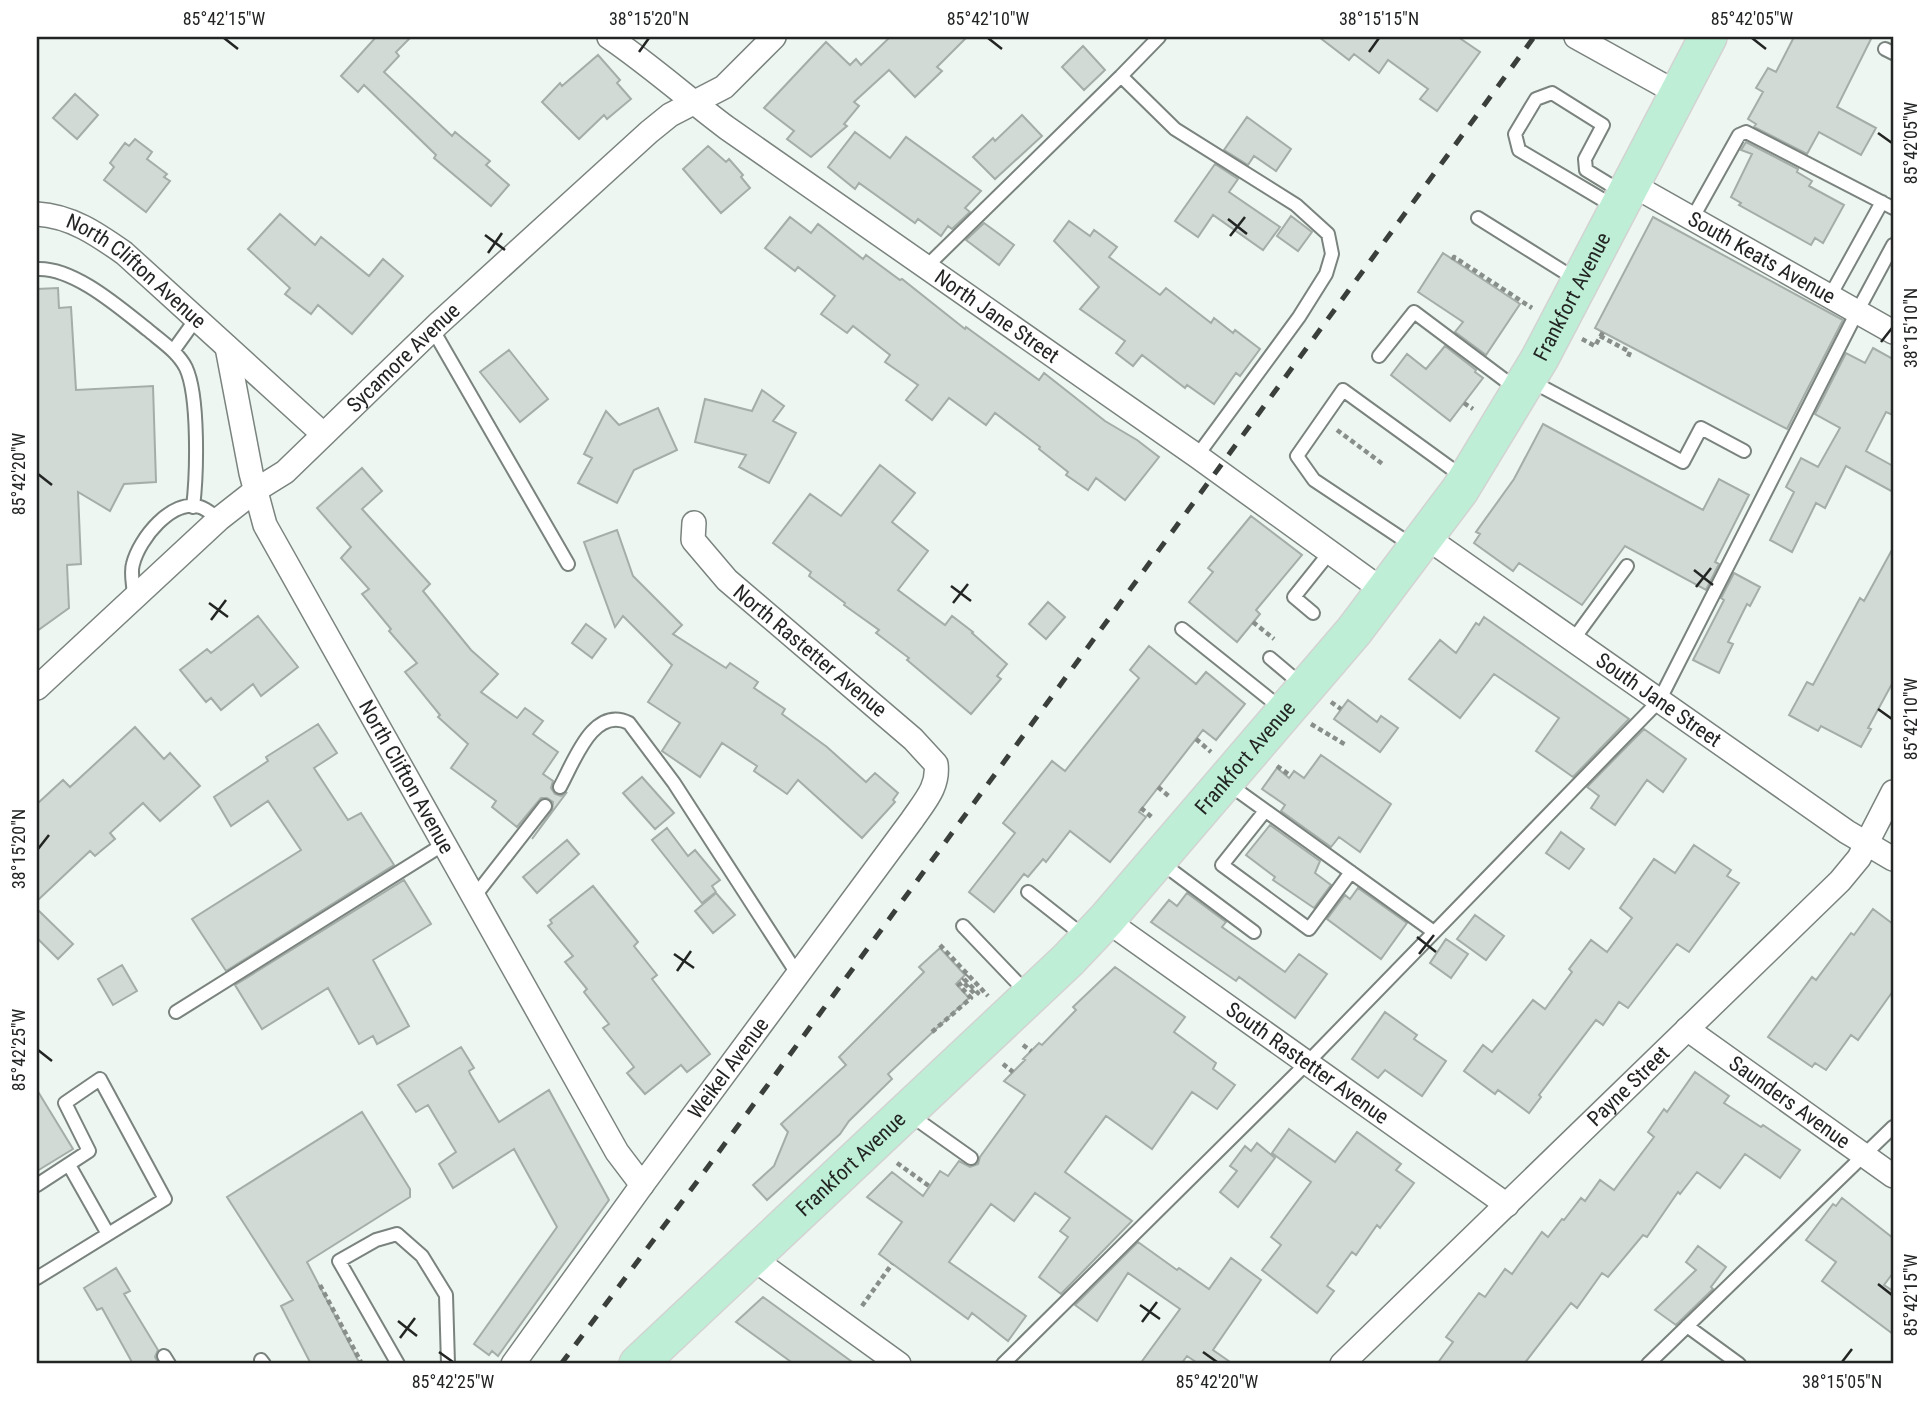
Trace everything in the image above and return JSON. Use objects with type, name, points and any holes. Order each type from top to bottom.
[{"type":"main road","name":"Frankfort Avenue","points":[[638,1364],[1097,930],[1158,860],[1220,768],[1307,706],[1466,480],[1524,386],[1708,37]]},
{"type":"street","name":"North Jane Street","points":[[609,37],[650,66],[693,103],[1197,456],[1385,592]]},
{"type":"street","name":"Sycamore Avenue","points":[[37,688],[219,519],[256,490],[285,472],[433,330],[649,132],[670,115],[724,87],[774,37]]},
{"type":"street","points":[[1576,37],[1677,93]]},
{"type":"street","name":"South Keats Avenue","points":[[1625,195],[1692,219],[1893,332]]},
{"type":"street","name":"North Clifton Avenue","points":[[37,214],[69,220],[91,230],[124,253],[323,434]]},
{"type":"street","name":"North Clifton Avenue","points":[[227,347],[251,473],[265,525],[617,1152],[642,1185]]},
{"type":"street","name":"North Rastetter Avenue","points":[[694,523],[693,540],[727,580],[913,739],[936,764],[937,772]]},
{"type":"street","name":"South Jane Street","points":[[1421,543],[1573,640],[1847,832],[1893,859]]},
{"type":"street","name":"Weikel Avenue","points":[[513,1364],[933,790],[937,772]]},
{"type":"street","name":"Payne Street","points":[[1342,1364],[1840,881],[1859,859],[1893,792]]},
{"type":"street","name":"South Rastetter Avenue","points":[[1097,930],[1307,1063],[1507,1205]]},
{"type":"street","name":"Saunders Avenue","points":[[1687,1029],[1893,1176]]},
{"type":"street","points":[[751,1257],[899,1364]]},
{"type":"lane","points":[[926,267],[1159,37]]},
{"type":"lane","points":[[1121,76],[1175,129],[1296,205],[1328,234],[1332,254],[1326,274],[1299,317],[1197,456]]},
{"type":"lane","points":[[1566,178],[1585,159],[1603,125],[1552,93],[1536,99],[1515,134],[1519,150],[1566,178],[1625,195]]},
{"type":"lane","points":[[1692,219],[1739,135],[1746,132],[1888,205],[1830,296]]},
{"type":"lane","points":[[1585,159],[1586,170],[1625,195]]},
{"type":"lane","points":[[1478,218],[1580,282]]},
{"type":"lane","points":[[1003,1364],[1307,1063],[1659,701],[1893,245]]},
{"type":"lane","points":[[37,268],[45,268],[81,281],[109,299],[173,351],[186,368],[192,394],[197,474],[193,507]]},
{"type":"lane","points":[[1379,356],[1414,312],[1524,386],[1683,462],[1701,428],[1744,451]]},
{"type":"lane","points":[[173,351],[197,319]]},
{"type":"lane","points":[[433,330],[568,564]]},
{"type":"lane","points":[[1421,543],[1314,480],[1297,456],[1343,390],[1466,480]]},
{"type":"lane","points":[[134,597],[132,566],[139,548],[150,531],[166,516],[186,506],[201,507],[219,519]]},
{"type":"lane","points":[[1313,613],[1294,597],[1331,552]]},
{"type":"lane","points":[[1573,640],[1627,566]]},
{"type":"lane","points":[[1182,629],[1307,706]]},
{"type":"lane","points":[[1270,658],[1307,706]]},
{"type":"lane","points":[[560,787],[587,738],[599,724],[608,719],[620,718],[629,723],[674,783],[797,975]]},
{"type":"lane","points":[[1220,768],[1265,811],[1434,932]]},
{"type":"lane","points":[[474,897],[545,806]]},
{"type":"lane","points":[[1265,811],[1222,865],[1309,929],[1351,873]]},
{"type":"lane","points":[[176,1012],[444,844]]},
{"type":"lane","points":[[1158,860],[1254,932]]},
{"type":"lane","points":[[1028,892],[1097,930]]},
{"type":"lane","points":[[963,926],[1030,996]]},
{"type":"lane","points":[[37,1185],[89,1151],[65,1103],[100,1079],[165,1199],[37,1278]]},
{"type":"lane","points":[[907,1112],[971,1158]]},
{"type":"lane","points":[[1648,1364],[1893,1127]]},
{"type":"lane","points":[[69,1165],[108,1234]]},
{"type":"lane","points":[[398,1364],[339,1261],[385,1236],[397,1234],[422,1256],[446,1295],[448,1364]]},
{"type":"lane","points":[[1687,1326],[1739,1364]]},
{"type":"path","points":[[1453,260],[1454,257],[1529,307]]},
{"type":"path","points":[[1578,337],[1595,346],[1602,334],[1630,352],[1628,357]]},
{"type":"path","points":[[1464,403],[1474,409]]},
{"type":"path","points":[[1323,419],[1384,465]]},
{"type":"path","points":[[1307,706],[1341,709]]},
{"type":"path","points":[[1307,706],[1346,745]]},
{"type":"path","points":[[1196,739],[1220,768]]},
{"type":"path","points":[[1276,765],[1291,776]]},
{"type":"path","points":[[1158,787],[1174,800]]},
{"type":"path","points":[[1141,808],[1156,820]]},
{"type":"path","points":[[940,945],[989,997]]},
{"type":"path","points":[[932,1032],[951,1020],[971,998],[959,985],[963,982],[976,995],[978,993],[964,978],[968,975]]},
{"type":"path","points":[[1023,1045],[1031,1051]]},
{"type":"path","points":[[1003,1064],[1013,1072]]},
{"type":"path","points":[[897,1163],[929,1186]]},
{"type":"path","points":[[862,1306],[892,1264]]},
{"type":"path","points":[[320,1285],[362,1364]]},
{"type":"building","points":[[376,37],[411,37],[396,52],[399,56],[384,72],[452,136],[455,132],[490,161],[486,165],[509,185],[491,206],[434,158],[436,155],[364,85],[358,92],[341,76]]},
{"type":"building","points":[[890,37],[967,37],[937,67],[942,71],[915,97],[889,70],[854,102],[859,106],[844,124],[847,126],[811,157],[787,139],[794,131],[764,108],[826,42],[850,65],[856,59],[861,65]]},
{"type":"building","points":[[1319,37],[1458,37],[1480,52],[1437,111],[1420,99],[1428,89],[1388,60],[1379,73],[1354,54],[1349,60]]},
{"type":"building","points":[[1794,37],[1872,37],[1837,107],[1876,128],[1861,155],[1819,132],[1807,154],[1754,127],[1756,124],[1748,119],[1763,92],[1756,88],[1768,68],[1776,72]]},
{"type":"building","points":[[1083,46],[1105,70],[1084,90],[1062,67]]},
{"type":"building","points":[[598,55],[620,80],[617,83],[631,99],[607,119],[604,115],[579,139],[542,102],[560,83],[562,86]]},
{"type":"building","points":[[75,94],[98,115],[77,139],[53,118]]},
{"type":"building","points":[[1022,115],[1042,136],[995,179],[973,157],[993,138],[995,141]]},
{"type":"building","points":[[1247,117],[1291,149],[1276,171],[1254,156],[1248,165],[1224,150]]},
{"type":"building","points":[[855,132],[890,158],[906,137],[981,191],[965,208],[970,212],[952,229],[948,226],[941,236],[918,219],[915,223],[859,183],[855,189],[828,167]]},
{"type":"building","points":[[135,139],[152,152],[147,159],[167,174],[164,177],[170,181],[146,212],[104,180],[114,167],[110,163],[125,143],[129,146]]},
{"type":"building","points":[[1746,142],[1798,169],[1797,172],[1812,181],[1809,186],[1844,205],[1823,243],[1815,238],[1811,245],[1739,205],[1741,203],[1731,197],[1752,154],[1741,150]]},
{"type":"building","points":[[708,146],[726,162],[729,159],[750,188],[721,213],[683,169]]},
{"type":"building","points":[[1215,164],[1238,179],[1229,192],[1280,227],[1263,250],[1213,215],[1198,237],[1175,221]]},
{"type":"building","points":[[280,214],[315,245],[321,237],[369,276],[383,259],[403,276],[352,334],[318,305],[311,314],[285,294],[290,288],[248,249]]},
{"type":"building","points":[[1291,216],[1312,232],[1298,251],[1277,236]]},
{"type":"building","points":[[790,217],[811,233],[818,224],[863,259],[866,255],[902,279],[965,329],[966,327],[1039,380],[1044,373],[1105,421],[1159,457],[1125,500],[1096,478],[1088,490],[1066,475],[1068,472],[1039,449],[1040,447],[995,413],[986,425],[949,398],[932,420],[906,400],[918,385],[885,362],[890,355],[853,326],[847,333],[821,314],[835,296],[798,267],[795,271],[765,248]]},
{"type":"building","points":[[1653,217],[1843,320],[1787,429],[1595,328]]},
{"type":"building","points":[[1069,221],[1090,236],[1094,230],[1117,247],[1109,257],[1160,295],[1166,288],[1211,323],[1214,318],[1260,349],[1240,376],[1236,373],[1214,404],[1187,385],[1185,388],[1142,355],[1133,366],[1116,353],[1125,341],[1080,309],[1099,287],[1054,241]]},
{"type":"building","points":[[984,223],[1014,245],[999,265],[966,240]]},
{"type":"building","points":[[1443,253],[1520,304],[1486,355],[1455,332],[1463,322],[1418,292]]},
{"type":"building","points":[[58,288],[59,308],[71,307],[76,390],[153,386],[156,482],[124,484],[110,511],[78,492],[81,564],[67,565],[69,608],[37,631],[37,289]]},
{"type":"building","points":[[1445,346],[1483,378],[1450,421],[1391,375],[1407,354],[1426,369]]},
{"type":"building","points":[[1873,348],[1893,359],[1893,415],[1886,412],[1866,451],[1893,466],[1893,492],[1846,466],[1825,508],[1816,503],[1792,552],[1770,540],[1794,492],[1786,487],[1801,458],[1818,467],[1840,428],[1815,414],[1846,353],[1865,363]]},
{"type":"building","points":[[509,350],[548,399],[520,422],[480,372]]},
{"type":"building","points":[[762,390],[784,406],[773,421],[796,433],[769,483],[739,467],[746,455],[695,442],[705,399],[752,411]]},
{"type":"building","points":[[658,408],[677,450],[634,470],[617,503],[578,483],[592,458],[584,454],[606,411],[619,425]]},
{"type":"building","points":[[1543,424],[1703,510],[1719,479],[1749,495],[1715,562],[1719,564],[1706,590],[1625,546],[1582,605],[1519,563],[1513,571],[1474,543],[1480,534],[1476,532],[1514,479]]},
{"type":"building","points":[[880,465],[915,493],[892,522],[928,551],[898,590],[945,625],[952,616],[1007,664],[997,676],[1001,679],[971,714],[907,660],[909,658],[876,633],[879,630],[844,605],[845,603],[809,576],[811,572],[773,543],[810,494],[841,516]]},
{"type":"building","points":[[362,468],[382,491],[362,509],[430,584],[423,591],[471,650],[498,674],[481,692],[517,718],[525,708],[543,721],[533,734],[558,752],[543,774],[553,781],[551,788],[555,794],[561,796],[567,792],[532,839],[552,811],[553,802],[541,798],[517,827],[492,807],[496,801],[451,768],[468,744],[438,717],[440,715],[405,672],[417,663],[362,594],[369,589],[341,558],[351,547],[317,508]]},
{"type":"building","points":[[1251,516],[1302,555],[1256,610],[1260,614],[1237,642],[1189,602],[1213,572],[1208,568]]},
{"type":"building","points":[[617,530],[633,576],[682,625],[673,634],[726,668],[730,663],[758,682],[754,688],[785,709],[782,714],[827,747],[866,782],[875,773],[898,793],[893,800],[895,802],[862,838],[798,780],[787,794],[754,771],[757,766],[722,743],[700,777],[662,751],[680,723],[648,702],[672,665],[623,616],[615,627],[584,542]]},
{"type":"building","points":[[1893,548],[1893,682],[1868,728],[1871,729],[1861,747],[1821,726],[1818,731],[1789,715],[1807,682],[1813,685],[1860,598],[1864,601]]},
{"type":"building","points":[[1734,573],[1760,587],[1750,606],[1747,604],[1728,642],[1733,644],[1719,673],[1693,660],[1724,600],[1721,598]]},
{"type":"building","points":[[1048,602],[1065,617],[1046,639],[1029,624]]},
{"type":"building","points":[[258,616],[298,667],[261,696],[253,684],[221,710],[211,698],[206,702],[180,670],[207,649],[211,653]]},
{"type":"building","points":[[1484,617],[1629,719],[1573,777],[1536,751],[1559,718],[1494,674],[1460,718],[1409,679],[1440,640],[1456,653],[1476,623],[1479,625]]},
{"type":"building","points":[[586,624],[606,639],[592,658],[572,643]]},
{"type":"building","points":[[1149,646],[1196,684],[1206,672],[1245,704],[1216,740],[1203,730],[1139,812],[1146,817],[1110,862],[1070,831],[1046,862],[1043,859],[1028,877],[1024,874],[994,912],[969,892],[1015,833],[1003,823],[1052,761],[1065,771],[1139,678],[1130,670]]},
{"type":"building","points":[[1348,700],[1377,722],[1381,716],[1398,728],[1380,752],[1334,719]]},
{"type":"building","points":[[318,724],[337,753],[314,768],[348,820],[361,813],[394,865],[226,971],[192,919],[301,850],[268,801],[231,826],[214,797],[268,761],[266,757]]},
{"type":"building","points":[[135,727],[164,759],[170,753],[200,786],[160,821],[143,803],[110,833],[115,839],[95,856],[90,851],[37,901],[37,804],[63,780],[70,787]]},
{"type":"building","points":[[1644,729],[1686,759],[1663,792],[1647,780],[1615,825],[1591,808],[1599,796],[1587,787]]},
{"type":"building","points":[[1321,755],[1391,804],[1360,852],[1339,837],[1331,847],[1281,811],[1285,805],[1262,789],[1277,768],[1289,778],[1294,771],[1304,778]]},
{"type":"building","points":[[642,777],[674,813],[655,829],[623,793]]},
{"type":"building","points":[[1270,825],[1320,861],[1315,873],[1331,885],[1314,908],[1273,880],[1275,877],[1246,855]]},
{"type":"building","points":[[667,828],[688,856],[695,850],[720,880],[712,886],[716,892],[702,903],[652,840]]},
{"type":"building","points":[[1561,832],[1584,849],[1569,869],[1546,853]]},
{"type":"building","points":[[567,840],[579,854],[537,893],[523,877]]},
{"type":"building","points":[[1694,845],[1731,870],[1727,876],[1739,883],[1689,952],[1677,944],[1628,1008],[1619,1002],[1603,1025],[1596,1020],[1539,1095],[1541,1097],[1529,1113],[1498,1090],[1495,1094],[1464,1071],[1483,1045],[1492,1052],[1533,1000],[1545,1009],[1572,972],[1569,969],[1591,940],[1607,952],[1632,918],[1620,908],[1654,859],[1675,873]]},
{"type":"building","points":[[404,880],[431,924],[373,960],[409,1026],[377,1044],[373,1036],[359,1044],[328,988],[262,1029],[235,985]]},
{"type":"building","points":[[593,886],[638,942],[634,946],[657,975],[652,979],[710,1054],[687,1072],[681,1065],[645,1094],[627,1073],[634,1067],[603,1028],[609,1024],[584,992],[587,989],[565,962],[573,956],[548,926],[552,923],[550,920]]},
{"type":"building","points":[[1358,888],[1407,923],[1381,959],[1327,919],[1345,895],[1350,899]]},
{"type":"building","points":[[716,893],[735,915],[713,933],[695,911]]},
{"type":"building","points":[[1187,893],[1226,922],[1222,927],[1285,972],[1299,954],[1327,974],[1295,1018],[1239,977],[1236,981],[1151,922],[1169,900],[1177,906]]},
{"type":"building","points":[[37,909],[73,944],[58,959],[37,938]]},
{"type":"building","points":[[1873,909],[1893,924],[1893,991],[1858,1040],[1851,1035],[1826,1070],[1815,1063],[1812,1067],[1768,1037],[1812,977],[1816,980],[1851,933],[1854,935]]},
{"type":"building","points":[[1475,915],[1504,936],[1486,960],[1457,939]]},
{"type":"building","points":[[1446,939],[1468,954],[1451,978],[1430,963]]},
{"type":"building","points":[[940,948],[965,975],[956,984],[969,998],[888,1074],[892,1079],[849,1121],[840,1134],[767,1200],[753,1185],[774,1166],[788,1132],[781,1124],[846,1065],[839,1057],[924,972],[919,967]]},
{"type":"building","points":[[122,965],[137,991],[113,1005],[98,979]]},
{"type":"building","points":[[1115,967],[1185,1017],[1174,1032],[1216,1063],[1213,1069],[1235,1085],[1217,1109],[1192,1092],[1152,1149],[1106,1116],[1065,1172],[1132,1221],[1061,1294],[1039,1277],[1068,1237],[1060,1231],[1070,1218],[1035,1193],[1014,1221],[991,1204],[949,1262],[1026,1316],[1008,1341],[972,1313],[968,1319],[879,1254],[902,1222],[867,1197],[892,1172],[923,1196],[940,1171],[948,1176],[959,1161],[970,1167],[978,1164],[980,1157],[1025,1095],[1004,1081],[1039,1043],[1042,1045],[1076,1010],[1073,1007]]},
{"type":"building","points":[[1385,1012],[1417,1035],[1414,1039],[1446,1061],[1422,1096],[1385,1070],[1378,1078],[1352,1059]]},
{"type":"building","points":[[461,1047],[474,1068],[469,1071],[470,1074],[499,1122],[549,1090],[609,1200],[498,1356],[492,1351],[489,1355],[474,1344],[557,1227],[514,1149],[453,1188],[439,1164],[456,1152],[428,1105],[416,1112],[398,1085]]},
{"type":"building","points":[[1695,1072],[1729,1096],[1724,1103],[1800,1150],[1780,1178],[1745,1154],[1720,1188],[1697,1172],[1680,1194],[1678,1192],[1647,1237],[1643,1235],[1608,1277],[1602,1273],[1577,1308],[1571,1303],[1524,1364],[1437,1364],[1453,1342],[1446,1337],[1479,1293],[1485,1297],[1505,1269],[1512,1274],[1542,1232],[1548,1237],[1581,1198],[1585,1201],[1600,1180],[1614,1190],[1654,1137],[1648,1132],[1664,1109],[1667,1112]]},
{"type":"building","points":[[37,1090],[73,1149],[37,1171]]},
{"type":"building","points":[[362,1112],[410,1189],[410,1197],[307,1262],[360,1364],[311,1364],[281,1306],[293,1300],[227,1197]]},
{"type":"building","points":[[1289,1129],[1335,1162],[1357,1132],[1401,1164],[1396,1170],[1414,1183],[1380,1228],[1377,1225],[1356,1255],[1352,1252],[1327,1286],[1334,1291],[1317,1313],[1262,1270],[1281,1245],[1271,1237],[1311,1182],[1272,1153]]},
{"type":"building","points":[[1257,1143],[1275,1158],[1238,1207],[1220,1192],[1237,1171],[1230,1166],[1245,1146],[1251,1151]]},
{"type":"building","points":[[1842,1198],[1893,1238],[1893,1273],[1884,1285],[1893,1291],[1893,1334],[1822,1281],[1836,1262],[1806,1240],[1833,1204],[1836,1206]]},
{"type":"building","points":[[1138,1242],[1209,1289],[1231,1258],[1261,1280],[1213,1350],[1233,1364],[1199,1364],[1187,1356],[1181,1364],[1140,1364],[1180,1309],[1128,1273],[1097,1321],[1075,1305]]},
{"type":"building","points":[[1698,1246],[1726,1267],[1711,1287],[1713,1289],[1676,1325],[1655,1310],[1696,1270],[1686,1262]]},
{"type":"building","points":[[116,1268],[130,1291],[124,1294],[158,1350],[155,1357],[159,1364],[133,1364],[102,1308],[97,1310],[84,1288]]},
{"type":"building","points":[[763,1297],[855,1364],[794,1364],[736,1322]]},
{"type":"railway","points":[[561,1364],[1534,37]]}]
